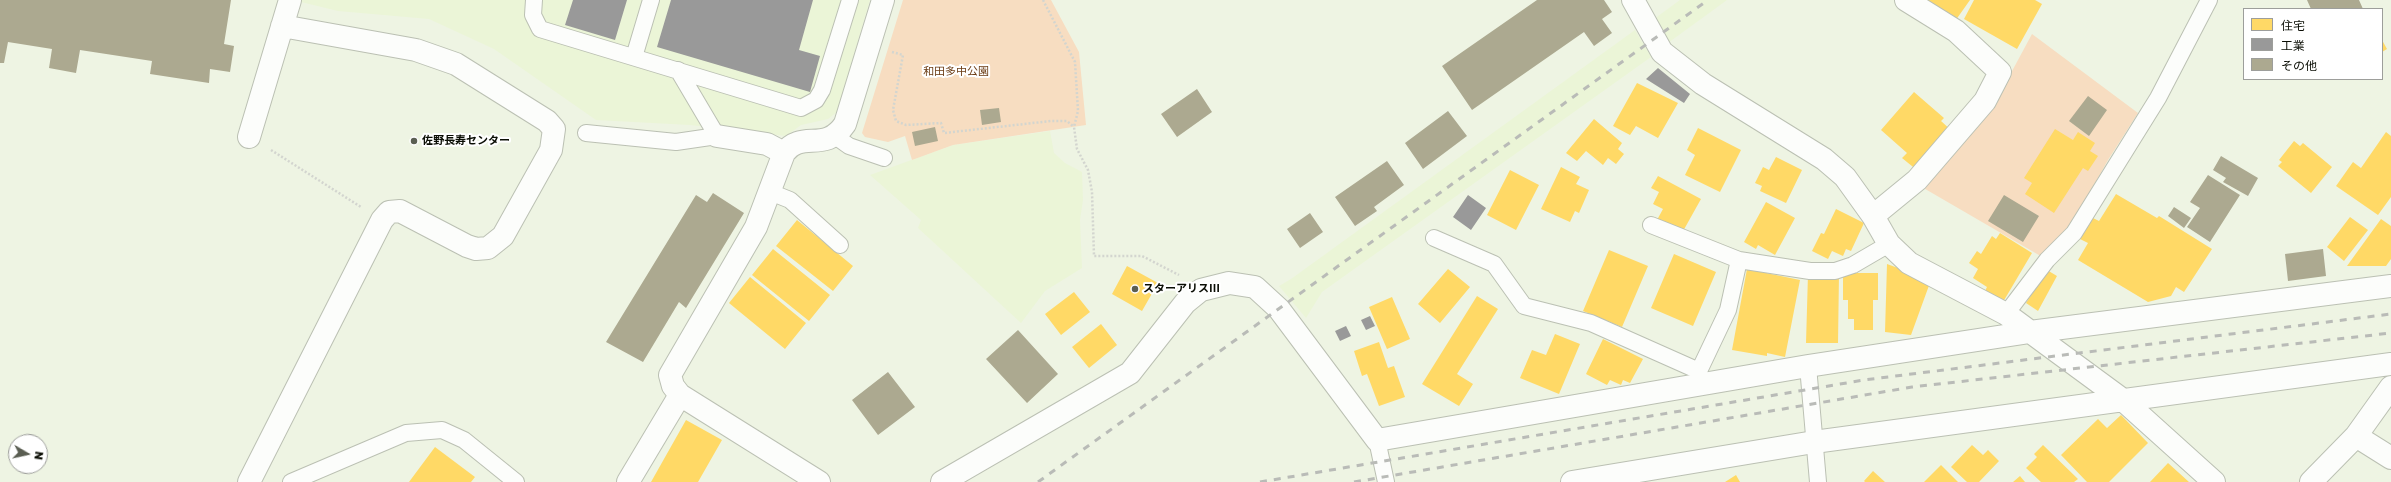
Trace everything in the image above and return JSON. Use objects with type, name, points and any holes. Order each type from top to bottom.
[{"type":"street","points":[[249,137],[290,0]]},
{"type":"street","points":[[819,482],[680,395],[673,386],[670,375],[756,227],[784,153],[789,146],[798,142],[825,140],[835,136],[845,124],[883,0]]},
{"type":"street","points":[[1632,0],[1662,52],[1703,84],[1824,159],[1845,177],[1873,216],[1889,244],[1910,263],[2006,314],[2123,400],[2214,482]]},
{"type":"street","points":[[1873,216],[1917,180],[1985,101],[2000,72],[1956,31],[1906,0]]},
{"type":"street","points":[[249,482],[382,220],[389,212],[400,211],[467,246],[476,249],[488,248],[503,236],[551,150],[554,129],[548,120],[456,64],[416,50],[282,26]]},
{"type":"street","points":[[717,136],[767,144],[784,153]]},
{"type":"street","points":[[942,482],[1130,373],[1185,302],[1201,290],[1229,283],[1255,287],[1279,310],[1377,440],[1700,378],[1808,366],[2030,332],[2391,286]]},
{"type":"street","points":[[1572,482],[1814,442],[2391,364]]},
{"type":"street","points":[[2311,482],[2356,436],[2391,387]]},
{"type":"street","points":[[628,482],[680,395]]},
{"type":"street","points":[[2356,436],[2391,458]]},
{"type":"lane","points":[[534,0],[534,15],[540,29],[801,108],[816,100],[822,90],[850,0]]},
{"type":"lane","points":[[634,57],[651,0]]},
{"type":"lane","points":[[2006,314],[2047,260],[2074,233],[2158,98],[2209,0]]},
{"type":"lane","points":[[586,133],[676,142],[717,136],[678,70]]},
{"type":"lane","points":[[835,136],[849,146],[884,158]]},
{"type":"lane","points":[[770,192],[790,200],[840,245]]},
{"type":"lane","points":[[1651,225],[1740,260],[1810,271],[1835,271],[1853,266],[1889,244]]},
{"type":"lane","points":[[1434,238],[1494,264],[1524,306],[1591,323],[1700,378],[1728,310],[1740,260]]},
{"type":"lane","points":[[1808,366],[1818,482]]},
{"type":"lane","points":[[292,482],[406,433],[442,430],[464,440],[516,482]]},
{"type":"lane","points":[[1377,440],[1386,482]]},
{"type":"path","points":[[1043,0],[1075,62],[1078,111],[1074,126],[1076,149],[1088,170],[1092,192],[1094,256],[1142,256],[1181,276]]},
{"type":"path","points":[[887,50],[903,55],[895,88],[893,110],[896,121],[906,125],[941,123],[944,133],[1051,121],[1067,121],[1074,126]]},
{"type":"path","points":[[249,137],[382,220]]},
{"type":"shaded area","points":[[301,0],[870,0],[837,112],[828,119],[801,125],[786,136],[690,125],[596,120],[494,49],[429,19],[338,11],[301,2]]},
{"type":"shaded area","points":[[1680,0],[1727,0],[1668,43],[1654,19]]},
{"type":"shaded area","points":[[1635,30],[1651,57],[1322,292],[1306,318],[1279,286],[1291,279]]},
{"type":"shaded area","points":[[1050,131],[1054,153],[1065,163],[1082,172],[1083,200],[1080,220],[1082,268],[1045,291],[1021,323],[918,228],[921,220],[870,175],[953,145]]},
{"type":"green space","name":"和田多中公園","points":[[903,0],[1051,0],[1079,52],[1086,125],[953,145],[912,160],[905,136],[888,142],[865,137],[862,133]]},
{"type":"green space","points":[[2032,34],[2138,113],[2108,160],[2072,225],[2044,258],[1920,186],[1997,99]]},
{"type":"building: 住宅","points":[[1919,0],[1970,0],[1953,24]]},
{"type":"building: 住宅","points":[[1974,0],[2035,0],[2042,4],[2017,49],[1964,19]]},
{"type":"building: 住宅","points":[[2383,42],[2387,49],[2383,51]]},
{"type":"building: 住宅","points":[[1637,83],[1678,103],[1658,138],[1636,126],[1630,135],[1613,126]]},
{"type":"building: 住宅","points":[[1914,92],[1944,118],[1941,121],[1952,131],[1918,171],[1902,158],[1907,153],[1881,130]]},
{"type":"building: 住宅","points":[[1594,119],[1622,143],[1618,149],[1624,154],[1616,164],[1608,158],[1603,165],[1586,151],[1577,161],[1566,153]]},
{"type":"building: 住宅","points":[[1698,128],[1741,150],[1720,192],[1685,175],[1695,155],[1687,150]]},
{"type":"building: 住宅","points":[[2055,129],[2073,140],[2078,132],[2095,143],[2090,151],[2098,156],[2088,171],[2083,168],[2054,213],[2025,194],[2032,183],[2024,178]]},
{"type":"building: 住宅","points":[[2386,132],[2391,136],[2391,197],[2378,215],[2336,186],[2353,162],[2361,168]]},
{"type":"building: 住宅","points":[[2294,141],[2300,146],[2303,143],[2332,167],[2311,193],[2278,166],[2282,162],[2279,160]]},
{"type":"building: 住宅","points":[[1776,157],[1802,170],[1786,203],[1760,191],[1762,186],[1755,183],[1763,167],[1769,170]]},
{"type":"building: 住宅","points":[[1561,167],[1580,177],[1576,184],[1589,190],[1579,213],[1575,211],[1570,222],[1541,209]]},
{"type":"building: 住宅","points":[[1510,170],[1539,185],[1516,230],[1487,215]]},
{"type":"building: 住宅","points":[[1658,176],[1701,199],[1682,233],[1657,220],[1663,209],[1653,204],[1659,192],[1651,188]]},
{"type":"building: 住宅","points":[[2116,194],[2157,218],[2159,216],[2212,249],[2184,292],[2176,287],[2171,296],[2148,302],[2078,260],[2088,243],[2080,239],[2093,218],[2099,221]]},
{"type":"building: 住宅","points":[[1766,202],[1795,218],[1775,255],[1758,245],[1756,249],[1744,242]]},
{"type":"building: 住宅","points":[[1836,209],[1864,223],[1851,251],[1846,249],[1843,256],[1832,251],[1828,259],[1812,251],[1821,233],[1824,234]]},
{"type":"building: 住宅","points":[[2350,217],[2368,230],[2344,261],[2327,247]]},
{"type":"building: 住宅","points":[[2381,219],[2391,226],[2391,259],[2386,266],[2347,266]]},
{"type":"building: 住宅","points":[[797,220],[853,266],[833,291],[776,246]]},
{"type":"building: 住宅","points":[[2000,233],[2032,253],[2003,302],[1985,291],[1987,287],[1973,278],[1978,269],[1969,263],[1977,251],[1981,254],[1992,236],[1996,239]]},
{"type":"building: 住宅","points":[[773,249],[830,295],[809,321],[752,275]]},
{"type":"building: 住宅","points":[[1609,250],[1648,266],[1622,327],[1583,311]]},
{"type":"building: 住宅","points":[[1674,254],[1716,272],[1693,326],[1651,308]]},
{"type":"building: 住宅","points":[[1887,264],[1931,280],[1911,335],[1885,332]]},
{"type":"building: 住宅","name":"スターアリスⅢ","points":[[1127,266],[1158,283],[1142,311],[1112,294]]},
{"type":"building: 住宅","points":[[1448,269],[1470,287],[1440,323],[1418,304]]},
{"type":"building: 住宅","points":[[1747,269],[1800,280],[1785,357],[1767,353],[1767,356],[1732,350]]},
{"type":"building: 住宅","points":[[2047,270],[2057,276],[2038,311],[2026,303]]},
{"type":"building: 住宅","points":[[1843,273],[1878,273],[1878,300],[1873,300],[1873,330],[1854,330],[1854,319],[1848,319],[1848,300],[1843,300]]},
{"type":"building: 住宅","points":[[1808,274],[1839,274],[1838,343],[1806,343]]},
{"type":"building: 住宅","points":[[750,277],[806,323],[785,349],[729,303]]},
{"type":"building: 住宅","points":[[1074,292],[1090,312],[1061,335],[1045,314]]},
{"type":"building: 住宅","points":[[1477,296],[1498,309],[1457,374],[1473,384],[1459,406],[1422,384]]},
{"type":"building: 住宅","points":[[1392,297],[1410,339],[1387,349],[1369,307]]},
{"type":"building: 住宅","points":[[1101,324],[1117,345],[1089,368],[1072,347]]},
{"type":"building: 住宅","points":[[1555,334],[1580,344],[1559,394],[1520,378],[1532,350],[1546,355]]},
{"type":"building: 住宅","points":[[1603,339],[1643,359],[1630,383],[1623,380],[1621,385],[1610,380],[1607,385],[1586,374]]},
{"type":"building: 住宅","points":[[1379,342],[1388,368],[1394,366],[1405,397],[1379,406],[1367,374],[1362,376],[1354,351]]},
{"type":"building: 住宅","points":[[2121,415],[2148,443],[2109,482],[2087,482],[2061,455],[2098,419],[2107,428]]},
{"type":"building: 住宅","points":[[686,420],[722,440],[698,482],[651,482]]},
{"type":"building: 住宅","points":[[1972,445],[1983,455],[1988,450],[1999,461],[1979,482],[1967,482],[1951,467]]},
{"type":"building: 住宅","points":[[2043,445],[2078,479],[2074,482],[2041,482],[2026,468],[2037,457],[2034,454]]},
{"type":"building: 住宅","points":[[435,447],[475,477],[471,482],[409,482]]},
{"type":"building: 住宅","points":[[2168,463],[2189,482],[2150,482]]},
{"type":"building: 住宅","points":[[1941,465],[1958,482],[1924,482]]},
{"type":"building: 住宅","points":[[1873,471],[1885,482],[1865,482],[1864,481]]},
{"type":"building: 住宅","points":[[1736,475],[1740,482],[1725,482]]},
{"type":"building: 住宅","points":[[2020,476],[2025,482],[2013,482]]},
{"type":"building: 工業","points":[[573,0],[627,0],[615,40],[565,25]]},
{"type":"building: 工業","points":[[671,0],[813,0],[799,50],[820,56],[810,92],[657,47]]},
{"type":"building: 工業","points":[[1658,68],[1690,94],[1684,103],[1646,79]]},
{"type":"building: 工業","points":[[1468,195],[1486,208],[1471,230],[1453,217]]},
{"type":"building: 工業","points":[[1370,316],[1375,326],[1366,330],[1361,320]]},
{"type":"building: 工業","points":[[1346,326],[1351,336],[1340,341],[1335,331]]},
{"type":"building: その他","points":[[0,0],[231,0],[224,44],[234,46],[230,72],[210,69],[209,83],[150,74],[152,61],[80,50],[76,73],[49,68],[52,49],[8,42],[4,63],[0,63]]},
{"type":"building: その他","points":[[1537,0],[1604,0],[1612,12],[1602,19],[1612,33],[1594,46],[1584,32],[1472,110],[1442,66]]},
{"type":"building: その他","points":[[2307,0],[2359,0],[2363,8],[2311,8]]},
{"type":"building: その他","points":[[1197,89],[1212,112],[1177,137],[1161,114]]},
{"type":"building: その他","points":[[2088,96],[2107,110],[2089,136],[2069,121]]},
{"type":"building: その他","points":[[999,108],[1001,122],[982,125],[980,110]]},
{"type":"building: その他","points":[[1448,111],[1467,136],[1423,169],[1405,143]]},
{"type":"building: その他","points":[[935,127],[938,141],[915,146],[912,132]]},
{"type":"building: その他","points":[[2221,156],[2258,178],[2248,196],[2223,182],[2226,178],[2213,170]]},
{"type":"building: その他","points":[[1387,161],[1404,185],[1374,207],[1377,211],[1355,226],[1335,197]]},
{"type":"building: その他","points":[[2208,175],[2240,195],[2210,242],[2187,227],[2200,208],[2190,202]]},
{"type":"building: その他","points":[[713,193],[744,213],[686,308],[679,302],[643,362],[606,342],[696,195],[707,202]]},
{"type":"building: その他","points":[[2004,195],[2039,216],[2023,242],[1988,221]]},
{"type":"building: その他","points":[[2174,207],[2191,218],[2184,228],[2168,216]]},
{"type":"building: その他","points":[[1310,213],[1323,232],[1300,248],[1287,229]]},
{"type":"building: その他","points":[[2323,249],[2326,276],[2288,281],[2285,254]]},
{"type":"building: その他","points":[[1018,330],[1058,374],[1027,403],[986,359]]},
{"type":"building: その他","points":[[888,372],[915,407],[878,435],[852,400]]},
{"type":"railway","points":[[1038,482],[1708,0]]},
{"type":"railway","points":[[1260,482],[1864,380],[2391,314]]},
{"type":"railway","points":[[1354,482],[1912,387],[2391,333]]},
{"type":"place","name":"佐野長寿センター","points":[[414,141]]},
{"type":"place","name":"スターアリスⅢ","points":[[1135,289]]}]
